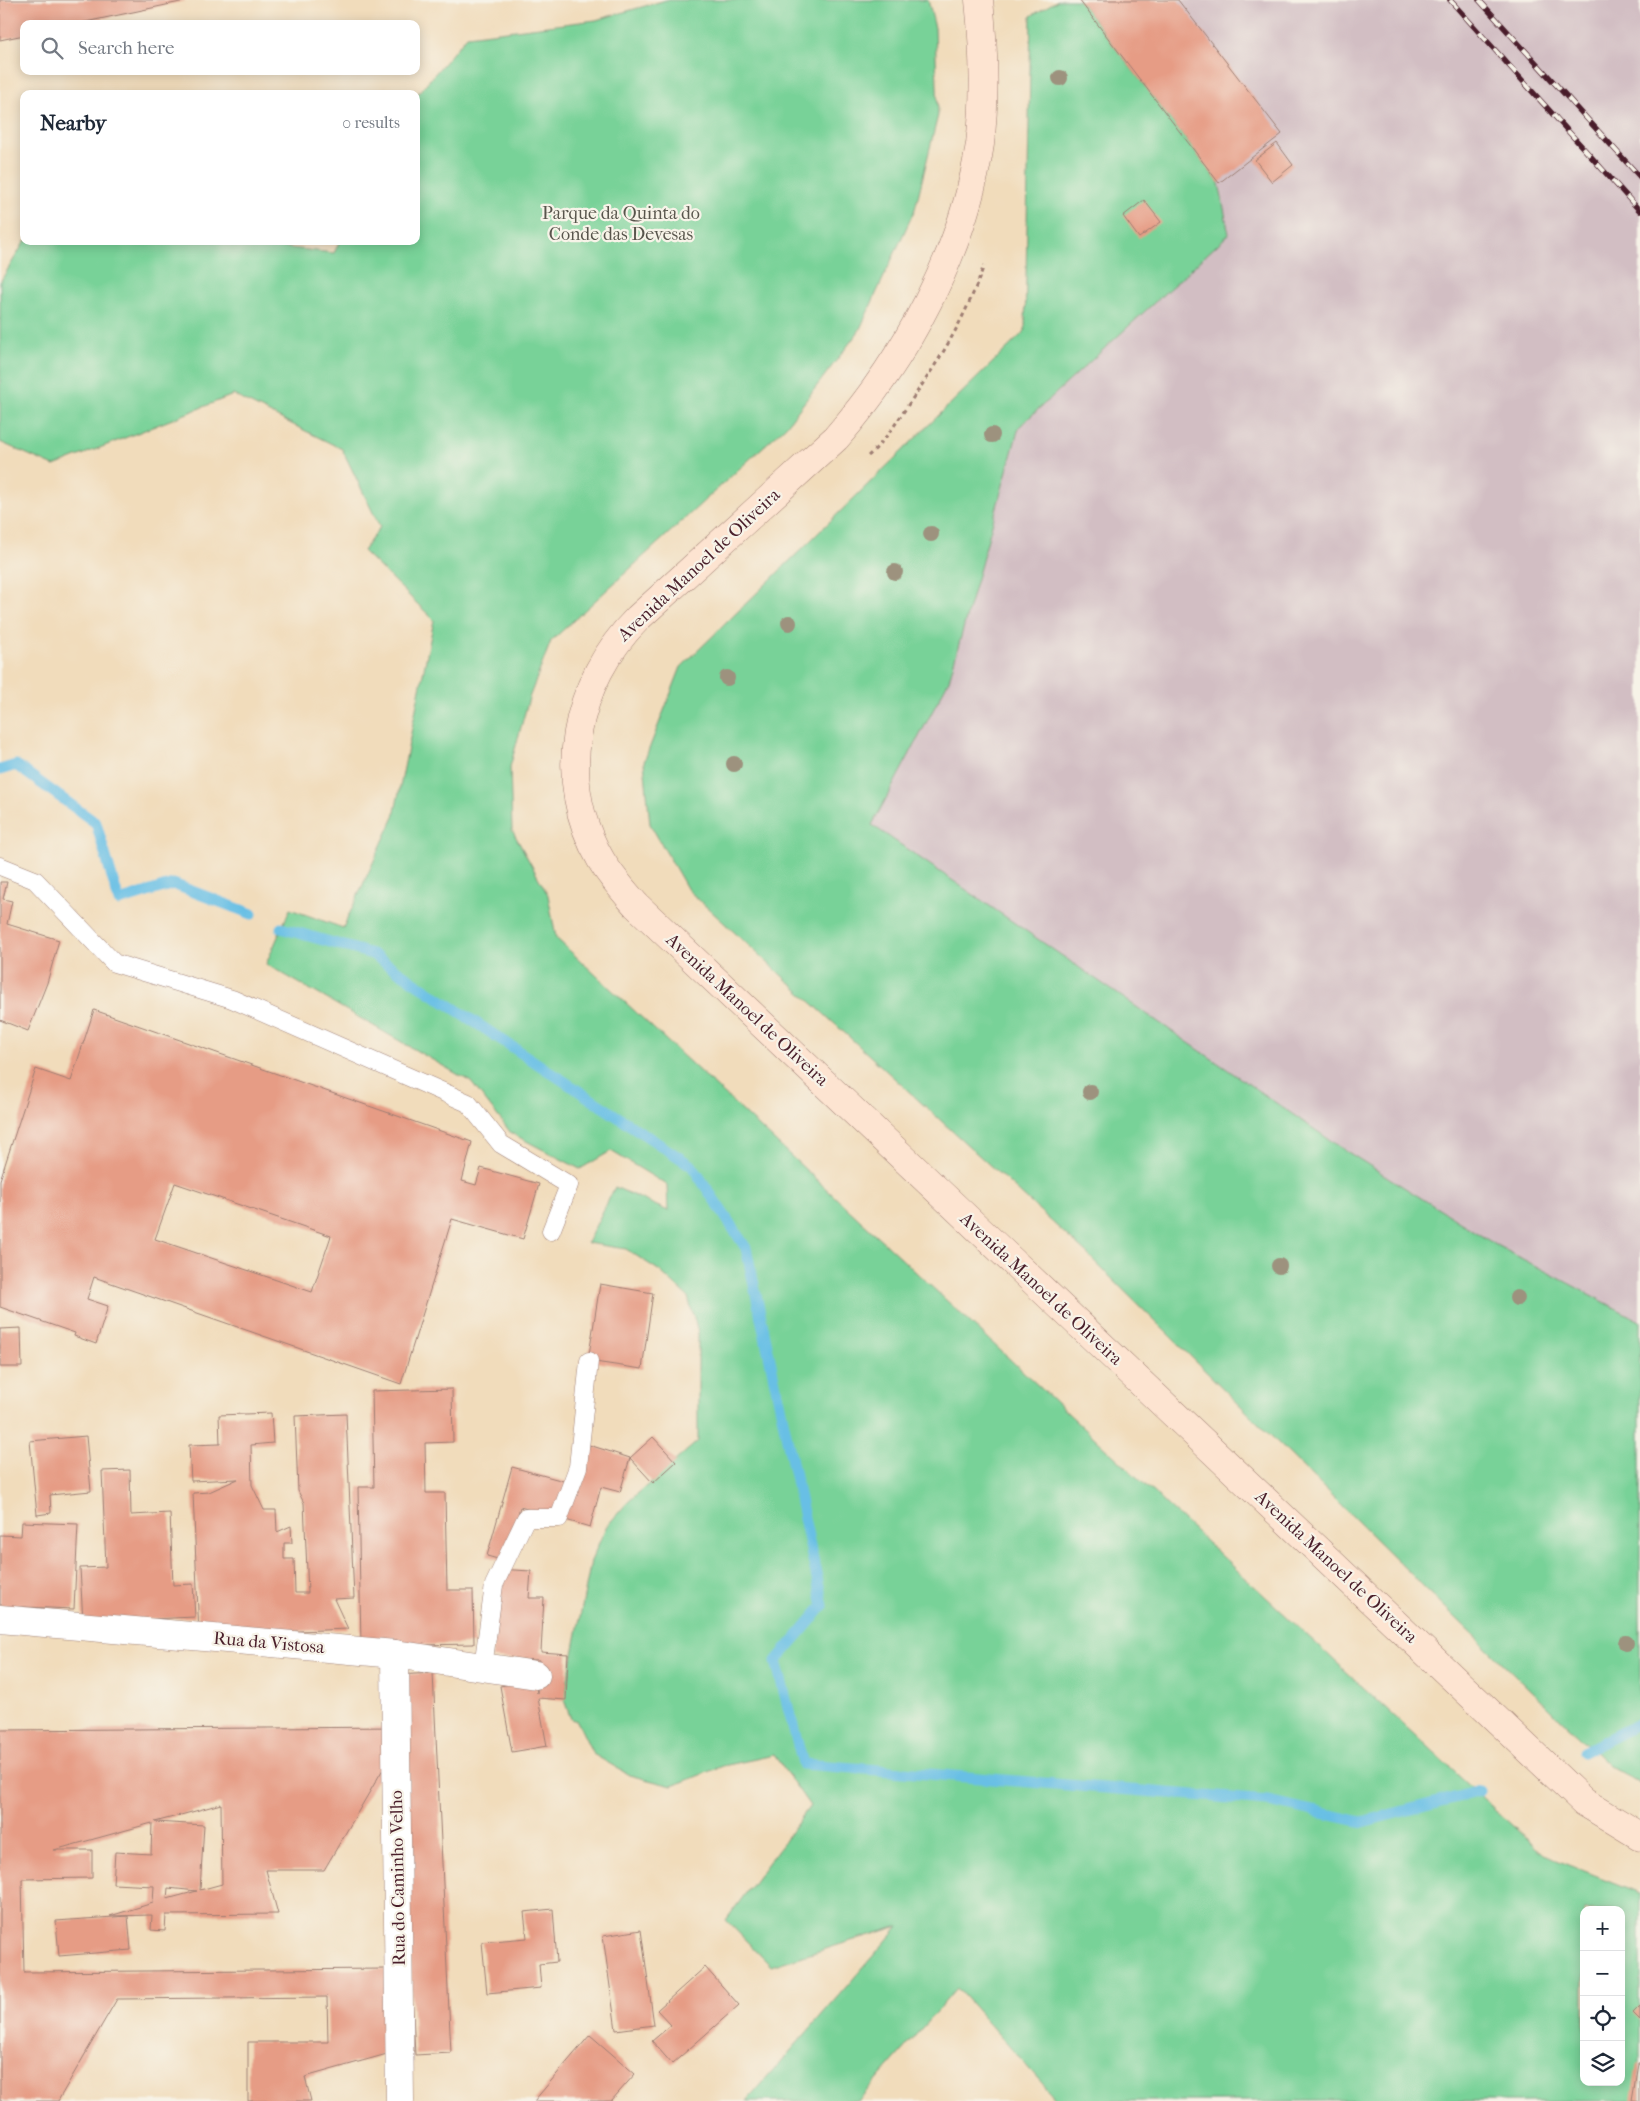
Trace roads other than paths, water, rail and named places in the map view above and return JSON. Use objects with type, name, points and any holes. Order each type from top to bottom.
[{"type":"main road","name":"Avenida Manoel de Oliveira","points":[[979,0],[985,83],[980,144],[974,174],[957,233],[932,293],[898,357],[857,414],[836,438],[638,618],[620,636],[606,656],[586,702],[579,728],[576,750],[575,774],[578,795],[590,836],[601,859],[616,882],[636,905],[1584,1802],[1640,1836]]},
{"type":"street","name":"Rua da Vistosa","points":[[0,1619],[395,1654],[536,1675]]},
{"type":"street","name":"Rua do Caminho Velho","points":[[395,1654],[400,2101]]},
{"type":"lane","points":[[0,866],[35,880],[114,963],[232,999],[468,1103],[501,1144],[569,1185],[551,1231]]},
{"type":"lane","points":[[484,1667],[494,1585],[526,1518],[559,1518],[578,1467],[588,1361]]},
{"type":"waterway","points":[[0,770],[16,765],[96,823],[119,901],[173,884],[252,914]]},
{"type":"waterway","points":[[281,928],[372,954],[692,1166],[746,1248],[823,1606],[776,1661],[803,1764],[1268,1801],[1362,1822],[1480,1791]]},
{"type":"waterway","points":[[1583,1752],[1640,1723]]},
{"type":"railway","points":[[1450,0],[1640,211]]},
{"type":"railway","points":[[1479,0],[1640,177]]},
{"type":"park label","name":"Parque da Quinta do Conde das Devesas","points":[[621,223]]}]
